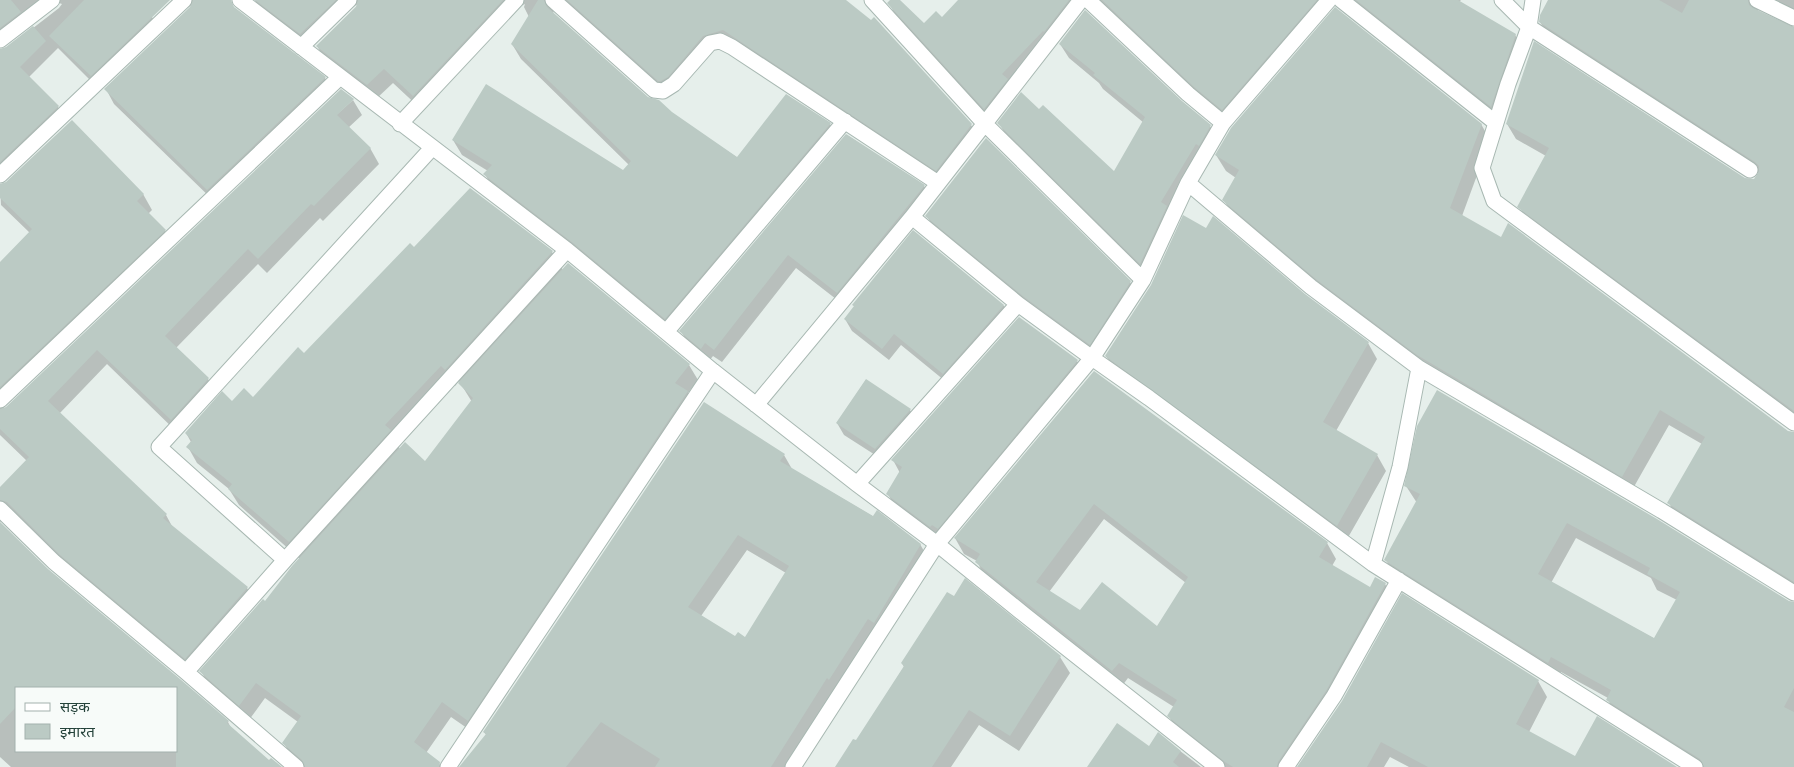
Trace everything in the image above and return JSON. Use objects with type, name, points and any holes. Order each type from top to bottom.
[{"type":"street","points":[[0,40],[52,0]]},
{"type":"street","points":[[0,175],[184,0]]},
{"type":"street","points":[[240,0],[567,250],[713,371],[937,544],[1217,767]]},
{"type":"street","points":[[301,47],[348,0]]},
{"type":"street","points":[[400,124],[516,0]]},
{"type":"street","points":[[552,0],[654,90],[664,91],[674,84],[710,43],[720,41],[732,46],[938,183]]},
{"type":"street","points":[[872,0],[985,124],[1143,280]]},
{"type":"street","points":[[756,405],[912,217],[1081,0]]},
{"type":"street","points":[[1088,0],[1188,94],[1223,123]]},
{"type":"street","points":[[794,767],[937,544],[1092,358],[1143,280],[1188,183],[1223,123],[1330,0]]},
{"type":"street","points":[[1341,0],[1496,123]]},
{"type":"street","points":[[1502,0],[1529,27],[1750,170]]},
{"type":"street","points":[[1533,0],[1529,27],[1508,84],[1482,168],[1494,201],[1794,423]]},
{"type":"street","points":[[1757,0],[1794,18]]},
{"type":"street","points":[[0,400],[340,77]]},
{"type":"street","points":[[666,332],[845,121]]},
{"type":"street","points":[[285,560],[159,447],[432,148]]},
{"type":"street","points":[[1188,183],[1311,287],[1419,368],[1662,511],[1794,593]]},
{"type":"street","points":[[912,217],[1018,304],[1149,398],[1373,564],[1695,767]]},
{"type":"street","points":[[186,672],[285,560],[567,250]]},
{"type":"street","points":[[857,484],[1018,304]]},
{"type":"street","points":[[1373,564],[1400,467],[1419,368]]},
{"type":"street","points":[[448,767],[713,371]]},
{"type":"street","points":[[0,509],[54,562],[296,767]]},
{"type":"street","points":[[1286,767],[1334,696],[1398,580]]},
{"type":"building","points":[[0,0],[11,0],[21,12],[0,28]]},
{"type":"building","points":[[84,0],[170,0],[91,76],[49,36]]},
{"type":"building","points":[[193,0],[231,0],[234,7],[326,77],[207,190],[104,89],[190,7]]},
{"type":"building","points":[[255,0],[336,0],[300,34]]},
{"type":"building","points":[[358,0],[503,0],[413,96],[384,69],[367,85],[316,46],[356,7]]},
{"type":"building","points":[[538,0],[544,0],[547,7],[648,97],[659,100],[672,112],[737,157],[786,94],[831,123],[665,319],[573,243],[483,174],[492,165],[452,140],[486,84],[623,170],[631,161],[511,44]]},
{"type":"building","points":[[567,0],[846,0],[871,20],[874,17],[972,124],[936,171],[723,30],[703,36],[668,77],[658,81]]},
{"type":"building","points":[[890,0],[900,0],[924,23],[936,11],[942,17],[958,0],[1069,0],[1044,32],[1002,74],[1008,79],[984,109],[887,3]]},
{"type":"building","points":[[1102,0],[1317,0],[1222,110],[1194,87]]},
{"type":"building","points":[[1356,0],[1458,0],[1516,34],[1491,107]]},
{"type":"building","points":[[1548,0],[1659,0],[1682,13],[1689,0],[1748,0],[1749,5],[1753,8],[1794,27],[1794,411],[1517,207],[1549,148],[1506,124],[1534,41],[1745,178],[1754,179],[1759,171],[1759,166],[1755,162],[1539,22],[1540,15]]},
{"type":"building","points":[[1335,7],[1482,124],[1450,208],[1501,237],[1508,223],[1788,431],[1794,432],[1794,582],[1667,503],[1705,437],[1660,410],[1622,477],[1417,355],[1317,280],[1222,200],[1239,170],[1215,155],[1231,128]]},
{"type":"building","points":[[1085,10],[1182,101],[1211,125],[1199,146],[1196,144],[1161,202],[1167,206],[1140,264],[997,123],[1021,92],[1039,109],[1043,105],[1114,171],[1145,117],[1093,75],[1095,73],[1059,44]]},
{"type":"building","points":[[33,26],[46,41],[20,67],[59,106],[0,162],[0,49],[6,47]]},
{"type":"building","points":[[341,89],[354,99],[337,115],[371,148],[314,206],[311,204],[258,259],[248,249],[165,336],[209,378],[171,420],[97,350],[48,401],[167,514],[163,518],[248,587],[185,659],[60,555],[7,502],[0,500],[0,487],[29,457],[0,429],[0,409],[6,407]]},
{"type":"building","points":[[72,120],[144,194],[137,201],[166,230],[0,387],[0,262],[32,229],[0,198],[0,184],[6,182]]},
{"type":"building","points":[[846,134],[925,185],[837,293],[788,255],[714,350],[705,343],[701,349],[679,331]]},
{"type":"building","points":[[986,138],[1131,281],[1090,345],[1024,297],[925,216]]},
{"type":"building","points":[[470,188],[553,251],[445,370],[441,366],[385,425],[391,430],[289,542],[228,489],[232,484],[186,447],[192,440],[185,433],[222,391],[232,401],[244,388],[253,397],[298,347],[304,353],[410,243],[414,247]]},
{"type":"building","points":[[1183,215],[1206,228],[1213,216],[1305,294],[1369,342],[1323,422],[1378,454],[1337,526],[1105,356],[1151,285]]},
{"type":"building","points":[[913,230],[1004,305],[943,374],[894,334],[882,349],[844,319],[854,306],[852,305]]},
{"type":"building","points":[[568,263],[690,364],[675,383],[688,391],[468,721],[442,702],[414,742],[440,762],[439,767],[305,767],[302,760],[282,743],[301,716],[256,683],[239,706],[199,671],[263,599],[265,601],[292,566],[405,442],[425,461],[473,398],[458,383]]},
{"type":"building","points":[[1019,317],[1078,360],[938,529],[932,525],[930,527],[886,494],[902,467],[891,460]]},
{"type":"building","points":[[1094,371],[1328,542],[1319,557],[1370,587],[1375,577],[1386,583],[1326,691],[1278,762],[1277,767],[1233,767],[1167,716],[1177,700],[1119,663],[1112,671],[975,562],[980,554],[954,538]],"holes":[[[1094,504],[1188,577],[1157,626],[1102,582],[1080,610],[1036,582]]]},
{"type":"building","points":[[866,379],[911,409],[875,449],[836,423]]},
{"type":"building","points":[[1437,390],[1657,519],[1789,601],[1794,602],[1794,688],[1784,707],[1794,712],[1794,767],[1704,767],[1700,759],[1606,700],[1611,690],[1551,657],[1548,663],[1384,560],[1420,494],[1404,486],[1417,426]],"holes":[[[1567,523],[1650,568],[1647,574],[1680,592],[1654,638],[1538,574]]]},
{"type":"building","points":[[704,402],[785,454],[780,461],[873,516],[877,510],[921,544],[874,623],[868,619],[829,680],[827,678],[771,767],[655,767],[660,759],[601,722],[566,767],[459,767],[486,734],[483,732]],"holes":[[[738,535],[789,566],[745,637],[738,632],[735,636],[688,607]]]},
{"type":"building","points":[[0,522],[48,569],[229,721],[227,723],[269,760],[271,758],[282,767],[176,767],[176,752],[178,752],[178,687],[15,687],[15,708],[0,724]]},
{"type":"building","points":[[965,578],[1061,656],[1010,736],[969,710],[932,767],[835,767],[853,739],[856,740],[904,666],[901,663],[947,592],[954,596]]},
{"type":"building","points":[[1402,593],[1539,680],[1516,724],[1575,756],[1597,716],[1677,767],[1428,767],[1381,742],[1367,767],[1297,767],[1342,701]]},
{"type":"building","points":[[1117,723],[1149,746],[1158,732],[1181,751],[1173,762],[1179,767],[1087,767]]}]
